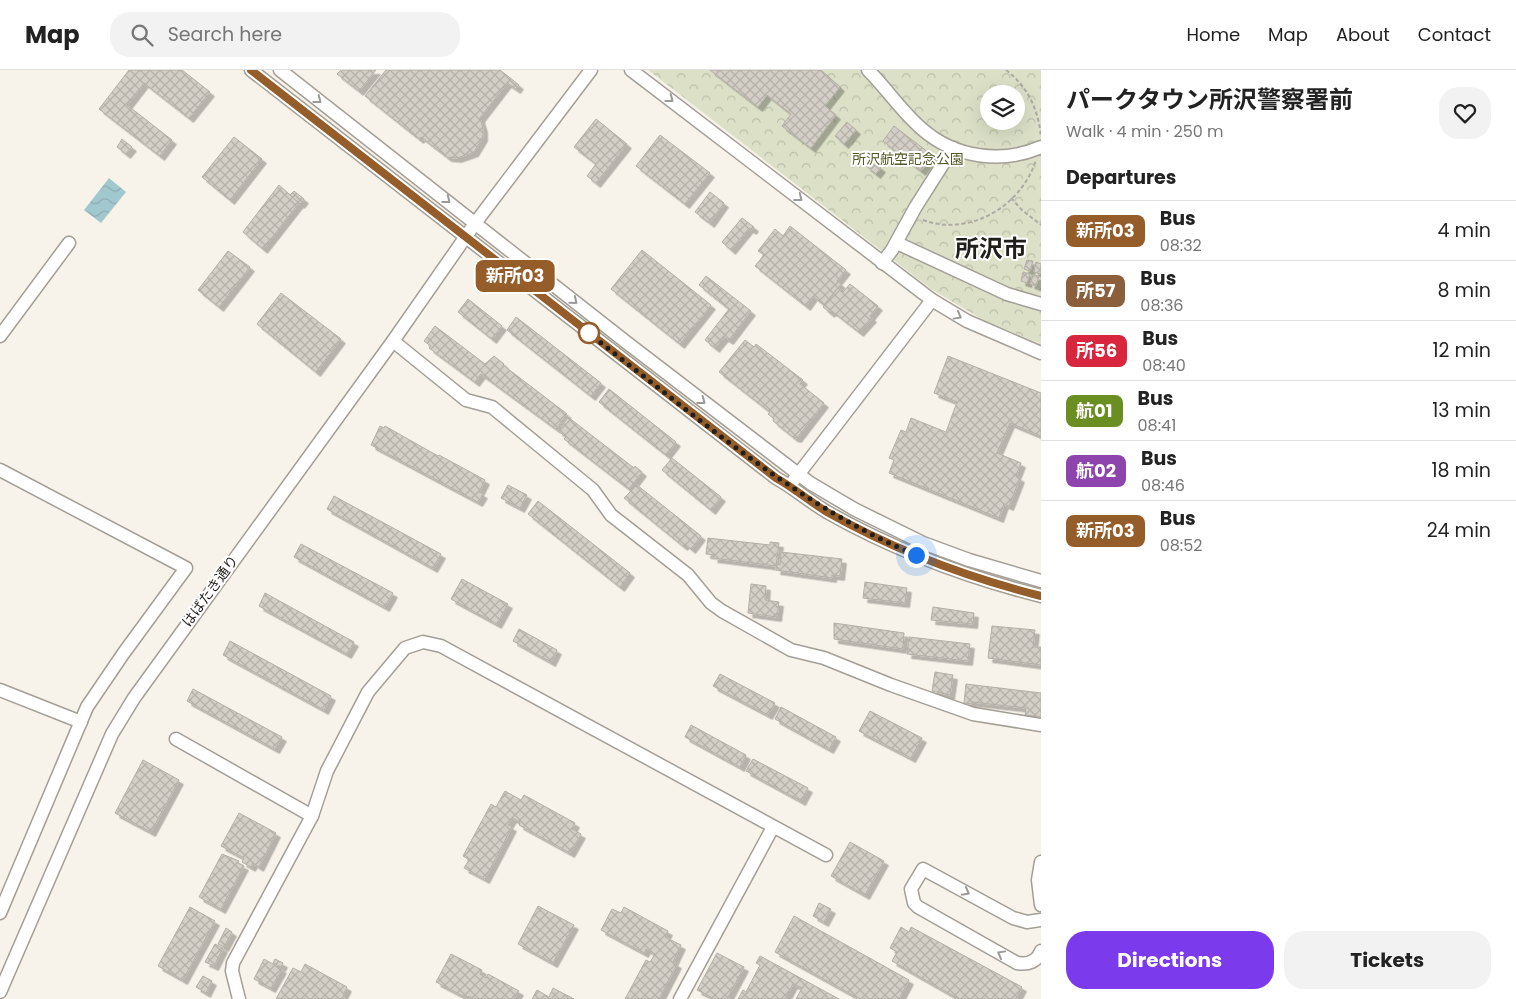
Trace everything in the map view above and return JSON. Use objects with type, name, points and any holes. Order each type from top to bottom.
[{"type":"street","points":[[251,70],[776,478],[791,486],[827,512],[906,551],[972,576],[1041,596]]},
{"type":"street","points":[[280,70],[476,222],[626,342],[798,474],[854,509],[923,543],[969,560],[1041,581]]},
{"type":"street","name":"はばたき通り","points":[[0,992],[112,734],[123,715],[158,661],[393,341],[476,222],[591,70]]},
{"type":"street","points":[[631,70],[932,300],[967,321],[1041,353]]},
{"type":"street","points":[[868,70],[919,126],[931,137],[953,148],[969,154],[998,157],[1019,154],[1040,147]]},
{"type":"street","points":[[882,263],[897,242],[953,148]]},
{"type":"street","points":[[897,242],[1007,294],[1041,304]]},
{"type":"street","points":[[0,336],[69,243]]},
{"type":"street","points":[[791,486],[798,474],[932,300]]},
{"type":"street","points":[[393,341],[466,400],[492,407],[593,490],[611,515],[688,575],[712,603],[722,610],[791,650],[824,658],[891,685],[973,714],[1041,724]]},
{"type":"street","points":[[0,470],[186,568],[87,707],[0,914]]},
{"type":"street","points":[[239,999],[232,971],[234,963],[312,816],[327,770],[368,692],[405,648],[412,644],[433,642],[826,855]]},
{"type":"street","points":[[0,690],[81,722]]},
{"type":"street","points":[[176,739],[312,816]]},
{"type":"street","points":[[680,999],[773,827]]},
{"type":"street","points":[[1041,862],[1038,880],[1041,905]]},
{"type":"street","points":[[1041,920],[1027,922],[1013,918],[923,869],[910,889],[914,903],[918,908],[1017,963],[1026,964],[1034,961],[1041,951]]},
{"type":"path","points":[[912,216],[934,224],[958,225],[983,218],[1011,198],[1027,181],[1040,147],[1039,120],[1025,88],[1006,70]]},
{"type":"path","points":[[1011,198],[1022,210],[1041,225]]},
{"type":"green space","name":"所沢航空記念公園","points":[[648,70],[1041,70],[1041,344],[985,321],[931,289]]},
{"type":"water","points":[[109,178],[126,192],[101,223],[84,210]]},
{"type":"building","points":[[129,70],[182,70],[210,92],[189,118],[144,83],[127,105],[172,140],[160,156],[99,109]]},
{"type":"building","points":[[341,70],[376,70],[359,91],[337,74]]},
{"type":"building","points":[[386,70],[500,70],[519,85],[516,89],[507,83],[480,118],[483,137],[474,152],[457,158],[447,157],[421,137],[419,139],[365,96]]},
{"type":"building","points":[[710,70],[821,70],[840,87],[825,106],[836,115],[811,148],[782,126],[791,114],[767,95],[758,107]]},
{"type":"building","points":[[596,119],[627,144],[596,183],[587,176],[596,164],[574,147]]},
{"type":"building","points":[[847,122],[856,130],[844,144],[835,136]]},
{"type":"building","points":[[894,126],[933,156],[921,171],[883,141]]},
{"type":"building","points":[[660,135],[710,173],[685,204],[636,166]]},
{"type":"building","points":[[234,137],[262,159],[230,200],[202,177]]},
{"type":"building","points":[[122,139],[132,147],[126,154],[117,147]]},
{"type":"building","points":[[871,160],[881,168],[876,174],[866,166]]},
{"type":"building","points":[[279,185],[299,203],[263,249],[243,232]]},
{"type":"building","points":[[294,191],[304,199],[300,204],[290,195]]},
{"type":"building","points":[[710,192],[724,203],[710,223],[695,212]]},
{"type":"building","points":[[742,218],[754,227],[752,230],[749,228],[731,250],[722,242]]},
{"type":"building","points":[[790,226],[846,270],[837,281],[841,284],[824,305],[813,296],[806,306],[755,266],[764,255],[758,251],[775,229],[783,236]]},
{"type":"building","points":[[642,250],[711,305],[680,344],[611,289]]},
{"type":"building","points":[[228,251],[250,267],[219,307],[198,290]]},
{"type":"building","points":[[1027,260],[1033,261],[1030,271],[1024,269]]},
{"type":"building","points":[[1036,262],[1041,264],[1040,274],[1034,272]]},
{"type":"building","points":[[1023,272],[1030,274],[1027,283],[1021,281]]},
{"type":"building","points":[[1033,275],[1039,276],[1036,286],[1030,284]]},
{"type":"building","points":[[706,276],[751,311],[729,340],[724,337],[715,348],[705,340],[729,309],[699,285]]},
{"type":"building","points":[[850,284],[878,306],[870,316],[872,318],[859,332],[832,311],[830,313],[823,307],[838,288],[843,292]]},
{"type":"building","points":[[281,293],[341,339],[316,372],[257,324]]},
{"type":"building","points":[[468,299],[502,326],[492,339],[458,312]]},
{"type":"building","points":[[516,317],[601,383],[591,396],[507,330]]},
{"type":"building","points":[[435,326],[485,364],[494,356],[567,414],[556,429],[481,374],[475,382],[429,348],[431,346],[424,341]]},
{"type":"building","points":[[745,340],[754,347],[756,344],[803,380],[800,384],[824,403],[797,438],[773,421],[774,419],[768,414],[770,412],[719,372]]},
{"type":"building","points":[[948,356],[1041,393],[1041,436],[1010,423],[997,453],[1021,463],[1016,476],[1020,478],[1009,506],[1004,504],[999,518],[889,473],[894,460],[889,458],[901,430],[906,432],[911,418],[946,432],[957,402],[934,393]]},
{"type":"building","points":[[609,389],[676,442],[666,455],[599,402]]},
{"type":"building","points":[[568,417],[634,468],[635,466],[642,472],[629,489],[564,439],[566,437],[558,431]]},
{"type":"building","points":[[380,426],[384,428],[385,426],[485,480],[479,492],[483,494],[478,502],[371,445]]},
{"type":"building","points":[[672,458],[721,497],[711,510],[662,470]]},
{"type":"building","points":[[508,485],[527,495],[520,508],[501,498]]},
{"type":"building","points":[[637,485],[701,536],[691,549],[685,544],[683,546],[624,498]]},
{"type":"building","points":[[334,496],[441,554],[433,568],[327,509]]},
{"type":"building","points":[[538,501],[630,573],[620,587],[528,514]]},
{"type":"building","points":[[708,538],[770,545],[770,542],[779,543],[776,566],[713,558],[714,555],[706,554]]},
{"type":"building","points":[[301,544],[393,593],[385,607],[294,557]]},
{"type":"building","points":[[781,552],[842,559],[840,576],[832,575],[832,578],[776,570],[777,564],[780,565]]},
{"type":"building","points":[[462,579],[508,604],[497,624],[451,599]]},
{"type":"building","points":[[865,582],[907,588],[905,603],[863,598]]},
{"type":"building","points":[[751,584],[766,586],[765,600],[779,602],[777,617],[748,613]]},
{"type":"building","points":[[265,593],[354,642],[347,654],[259,606]]},
{"type":"building","points":[[933,607],[974,613],[973,624],[931,620]]},
{"type":"building","points":[[834,623],[904,633],[903,649],[834,639]]},
{"type":"building","points":[[992,626],[1035,630],[1033,647],[1041,647],[1041,665],[988,658]]},
{"type":"building","points":[[519,629],[557,650],[551,662],[513,641]]},
{"type":"building","points":[[909,637],[970,644],[968,661],[907,654]]},
{"type":"building","points":[[230,641],[331,696],[324,710],[223,655]]},
{"type":"building","points":[[935,672],[953,675],[950,695],[932,691]]},
{"type":"building","points":[[720,674],[775,703],[768,715],[713,686]]},
{"type":"building","points":[[966,684],[1041,693],[1041,717],[1025,715],[1026,708],[972,702],[972,704],[964,703]]},
{"type":"building","points":[[193,689],[282,737],[275,749],[187,701]]},
{"type":"building","points":[[781,707],[836,737],[829,749],[775,719]]},
{"type":"building","points":[[870,711],[922,738],[911,758],[859,731]]},
{"type":"building","points":[[691,725],[746,755],[740,767],[685,737]]},
{"type":"building","points":[[753,759],[808,788],[801,801],[746,771]]},
{"type":"building","points":[[143,760],[179,780],[151,832],[115,813]]},
{"type":"building","points":[[505,791],[521,800],[524,795],[575,823],[572,829],[581,834],[570,853],[519,825],[520,822],[512,818],[508,825],[512,827],[485,879],[464,868],[469,860],[463,856],[491,804],[496,807]]},
{"type":"building","points":[[239,813],[276,833],[259,867],[253,863],[251,867],[242,862],[244,858],[221,846]]},
{"type":"building","points":[[850,842],[884,861],[865,895],[831,876]]},
{"type":"building","points":[[222,854],[239,861],[238,863],[244,866],[221,909],[199,897]]},
{"type":"building","points":[[819,903],[831,909],[824,922],[813,916]]},
{"type":"building","points":[[538,906],[574,925],[553,963],[518,944]]},
{"type":"building","points":[[190,907],[215,921],[183,980],[158,966]]},
{"type":"building","points":[[624,907],[668,931],[665,937],[681,945],[673,962],[677,964],[659,999],[625,999],[646,960],[650,962],[655,954],[646,949],[644,953],[601,930],[612,909],[621,913]]},
{"type":"building","points":[[794,916],[909,980],[899,999],[860,999],[775,952]]},
{"type":"building","points":[[901,927],[909,932],[911,927],[1022,987],[1016,999],[959,999],[892,961],[897,952],[890,948]]},
{"type":"building","points":[[226,928],[232,932],[224,947],[218,944]]},
{"type":"building","points":[[215,944],[223,948],[214,966],[205,962]]},
{"type":"building","points":[[717,953],[744,967],[727,999],[715,999],[697,990]]},
{"type":"building","points":[[451,954],[482,970],[480,974],[486,978],[488,974],[519,991],[514,999],[474,999],[468,996],[467,998],[436,982]]},
{"type":"building","points":[[760,956],[839,999],[796,999],[802,988],[793,984],[785,999],[738,999],[743,990],[746,992],[760,965],[756,963]]},
{"type":"building","points":[[264,959],[282,969],[271,988],[254,979]]},
{"type":"building","points":[[275,959],[283,963],[281,967],[273,963]]},
{"type":"building","points":[[305,964],[347,987],[343,995],[347,999],[276,999],[293,968],[301,972]]},
{"type":"building","points":[[203,976],[212,981],[206,993],[196,987]]},
{"type":"building","points":[[553,988],[574,999],[532,999],[537,990],[549,997]]},
{"type":"bus line","name":"新所03","points":[[251,70],[776,478],[791,486],[827,512],[927,560],[972,576],[1041,596]]},
{"type":"district","name":"所沢市","points":[[991,249]]},
{"type":"route","points":[[589,333],[584,330],[776,478],[791,486],[827,512],[916,555]]}]
